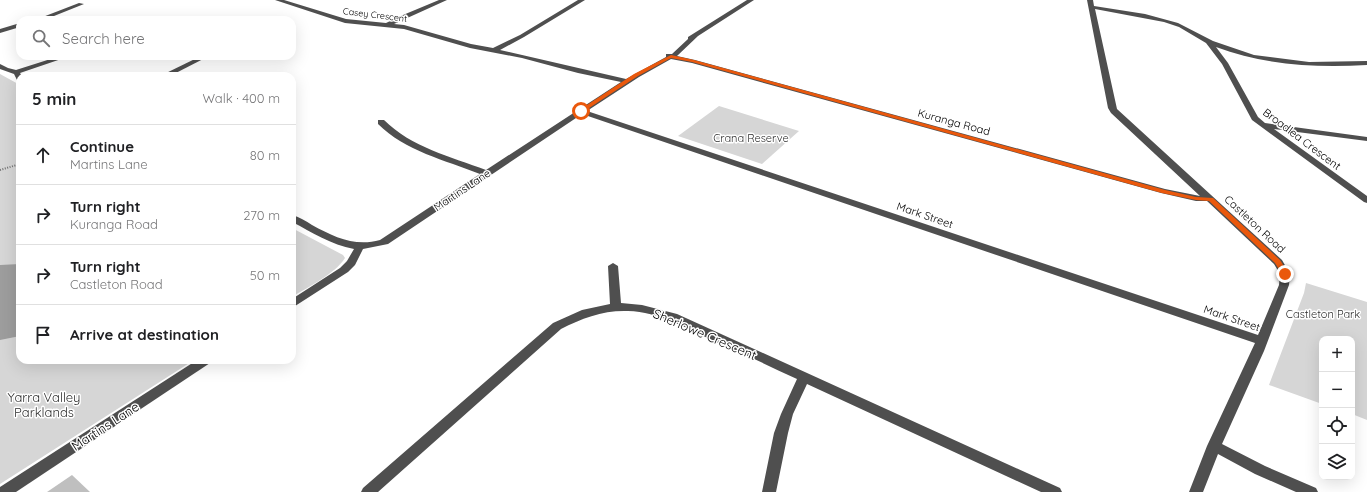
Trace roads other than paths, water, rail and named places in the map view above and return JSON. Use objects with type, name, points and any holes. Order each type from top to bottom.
[{"type":"street","name":"Casey Crescent","points":[[278,0],[345,21],[410,28],[470,46],[538,59],[622,84]]},
{"type":"street","points":[[286,2],[292,0]]},
{"type":"street","points":[[388,25],[405,16],[444,0]]},
{"type":"street","points":[[497,51],[582,0]]},
{"type":"street","name":"Martins Lane","points":[[359,248],[384,242],[622,84],[671,55],[695,36],[751,0]]},
{"type":"street","points":[[49,16],[82,4]]},
{"type":"street","name":"Broadlea Crescent","points":[[1091,4],[1169,22],[1226,49],[1260,58],[1298,64],[1328,66],[1367,63]]},
{"type":"street","name":"Castleton Road","points":[[1091,4],[1112,108],[1278,262],[1285,274],[1284,285],[1262,341],[1214,446],[1196,492]]},
{"type":"street","points":[[0,31],[16,26]]},
{"type":"street","name":"Broadlea Crescent","points":[[1207,41],[1225,63],[1250,111],[1262,124],[1367,200]]},
{"type":"street","points":[[1225,63],[1226,49]]},
{"type":"street","name":"Kuranga Road","points":[[671,55],[1164,191],[1196,198],[1211,199]]},
{"type":"street","points":[[26,72],[57,60]]},
{"type":"street","points":[[172,72],[198,60]]},
{"type":"street","points":[[0,66],[16,74]]},
{"type":"street","name":"Mark Street","points":[[581,111],[1262,341]]},
{"type":"street","points":[[381,122],[391,132],[408,143],[488,174]]},
{"type":"street","points":[[1262,124],[1367,139]]},
{"type":"street","points":[[296,220],[336,241],[359,248],[344,270],[296,301]]},
{"type":"street","points":[[613,266],[616,307]]},
{"type":"street","name":"Sherlowe Crescent","points":[[368,492],[557,326],[587,313],[616,307],[635,307],[655,311],[673,318],[1055,492]]},
{"type":"street","name":"Martins Lane","points":[[4,492],[200,364]]},
{"type":"street","points":[[769,492],[783,427],[804,377]]},
{"type":"street","points":[[1214,446],[1260,470],[1311,492]]},
{"type":"park label","name":"Crana Reserve","points":[[751,138]]},
{"type":"park label","name":"Castleton Park","points":[[1323,314]]},
{"type":"park label","name":"Yarra Valley Parklands","points":[[44,404]]}]
